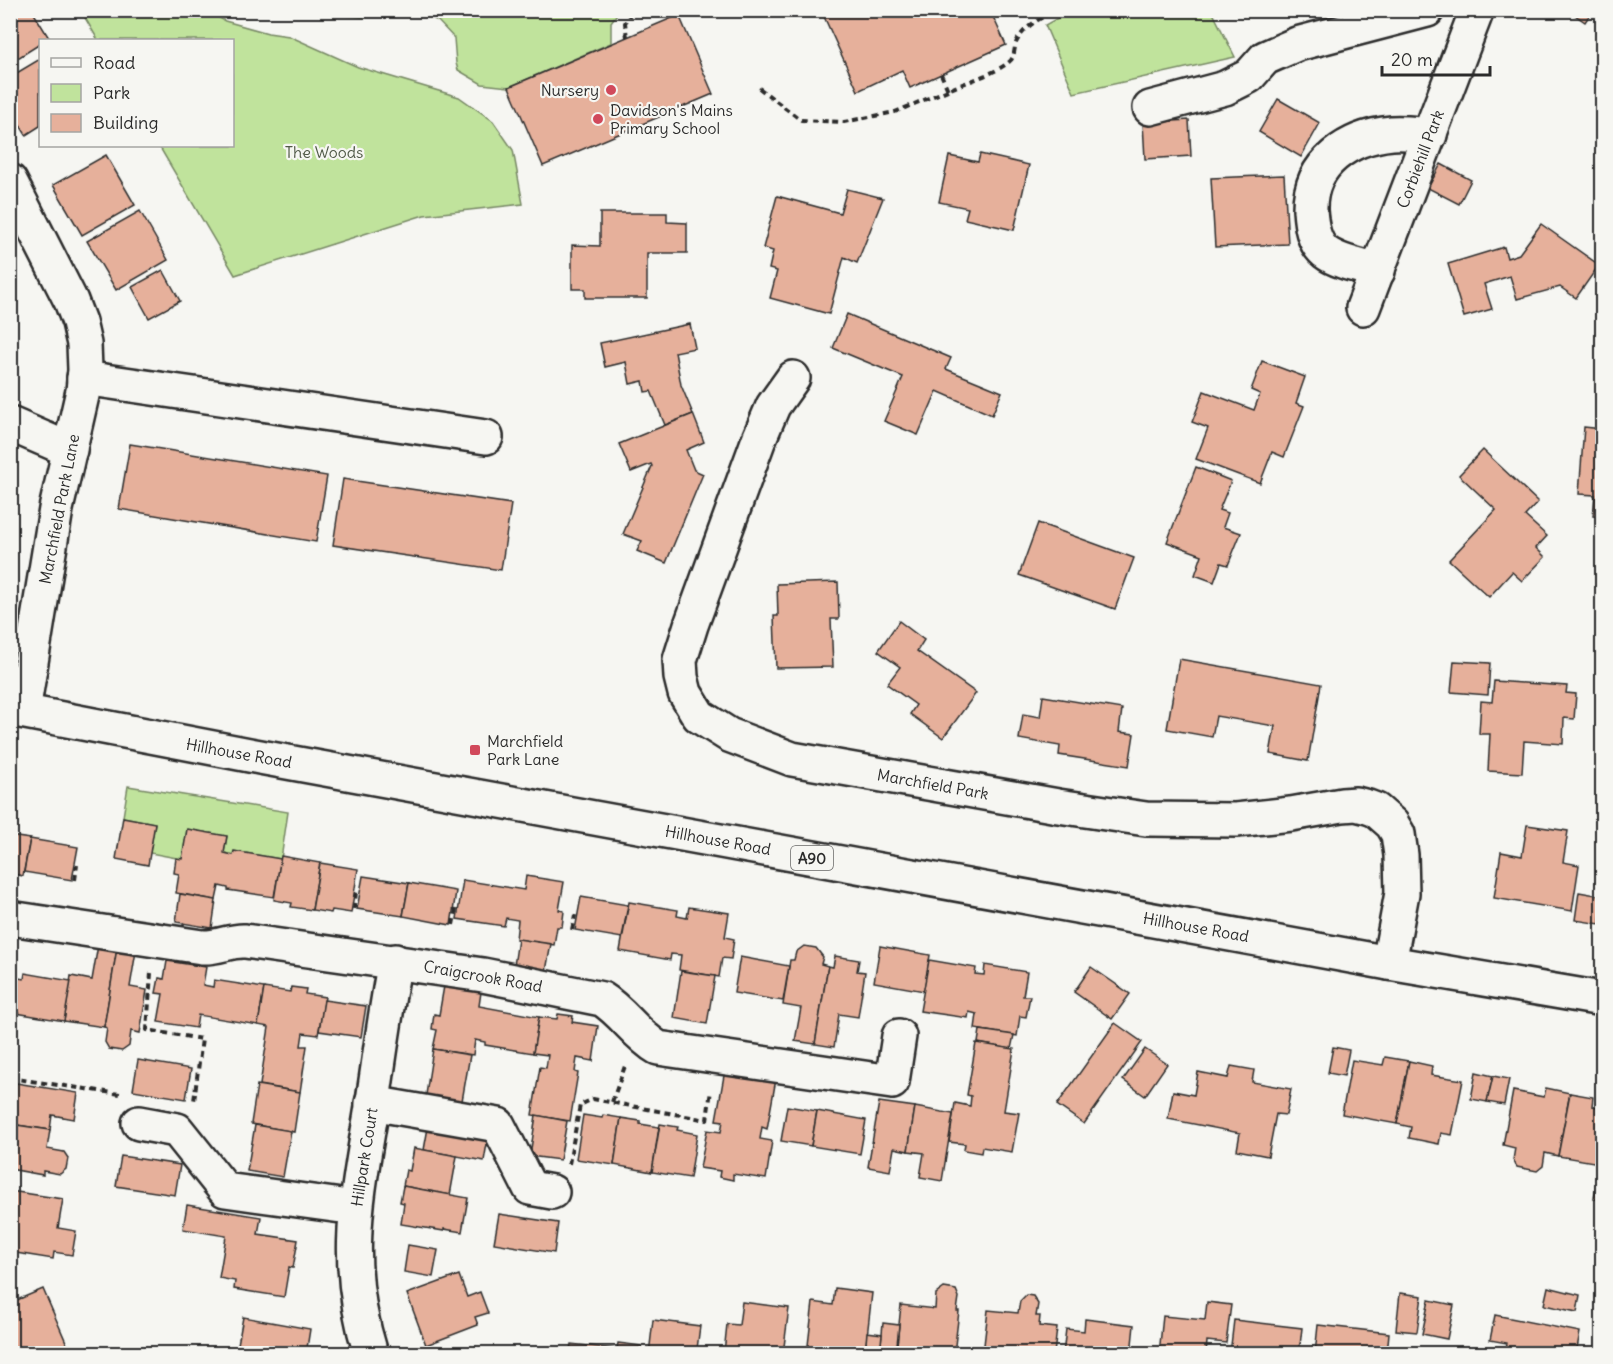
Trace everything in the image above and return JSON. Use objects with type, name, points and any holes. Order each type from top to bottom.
[{"type":"street","points":[[1150,108],[1226,88],[1249,76],[1265,58],[1298,44],[1427,10]]},
{"type":"street","name":"Corbiehill Park","points":[[1363,308],[1477,10]]},
{"type":"street","points":[[1378,271],[1339,259],[1325,252],[1318,243],[1312,228],[1310,211],[1310,193],[1317,174],[1333,157],[1351,144],[1370,136],[1394,133],[1430,135]]},
{"type":"street","name":"Marchfield Park Lane","points":[[10,181],[71,301],[84,344],[84,378],[17,710]]},
{"type":"street","points":[[84,378],[486,437]]},
{"type":"street","name":"Marchfield Park","points":[[793,378],[773,406],[759,439],[680,660],[685,693],[699,716],[729,735],[792,759],[1058,806],[1146,819],[1236,820],[1342,805],[1356,804],[1368,807],[1376,810],[1392,824],[1398,834],[1401,855],[1402,893],[1389,963]]},
{"type":"street","points":[[10,424],[70,450]]},
{"type":"street","name":"Hillhouse Road","points":[[17,710],[1389,963],[1602,999]]},
{"type":"street","name":"Craigcrook Road","points":[[10,918],[214,948],[235,940],[245,941],[483,975],[602,999],[615,1007],[650,1043],[658,1048],[892,1082],[899,1036]]},
{"type":"street","name":"Hillpark Court","points":[[371,1353],[364,1331],[355,1283],[353,1232],[395,961]]},
{"type":"street","points":[[372,1103],[498,1125],[530,1188],[552,1192]]},
{"type":"street","points":[[139,1123],[177,1130],[225,1190],[356,1208]]},
{"type":"path","points":[[627,37],[625,23],[632,10]]},
{"type":"path","points":[[759,88],[801,120],[844,122],[895,112],[1004,66],[1013,58],[1021,34],[1055,10]]},
{"type":"path","points":[[941,74],[948,90]]},
{"type":"path","points":[[75,880],[77,865]]},
{"type":"path","points":[[354,909],[357,892]]},
{"type":"path","points":[[453,925],[456,909]]},
{"type":"path","points":[[572,930],[575,915]]},
{"type":"path","points":[[153,940],[147,1030],[202,1039],[193,1109],[177,1130]]},
{"type":"path","points":[[552,1192],[569,1166],[580,1105],[592,1099],[707,1120],[715,1056]]},
{"type":"path","points":[[10,1078],[129,1096],[139,1123]]},
{"type":"green space","points":[[1072,10],[1212,11],[1235,57],[1074,93],[1045,25]]},
{"type":"green space","name":"The Woods","points":[[81,11],[207,11],[225,21],[268,33],[289,36],[358,67],[459,97],[493,121],[513,150],[523,204],[424,215],[235,275],[160,147],[234,147],[234,39],[97,39]]},
{"type":"green space","points":[[323,11],[397,11],[362,17]]},
{"type":"green space","points":[[397,11],[619,11],[611,22],[611,43],[509,87],[482,84],[458,70],[454,38],[438,21],[419,12]]},
{"type":"green space","points":[[128,786],[288,812],[281,859],[234,851],[233,855],[224,853],[227,836],[187,829],[182,859],[150,853],[155,823],[123,817]]},
{"type":"building","points":[[10,10],[32,10],[49,38],[39,39],[39,45],[10,63]]},
{"type":"building","points":[[821,10],[990,10],[1006,45],[910,88],[902,70],[858,91]]},
{"type":"building","points":[[1568,10],[1593,10],[1585,22]]},
{"type":"building","name":"Nursery","points":[[679,15],[713,94],[543,166],[509,87]]},
{"type":"building","points":[[39,60],[39,127],[26,135],[10,109],[10,77]]},
{"type":"building","points":[[1278,99],[1320,123],[1301,157],[1259,132]]},
{"type":"building","points":[[1189,120],[1191,156],[1145,159],[1143,123]]},
{"type":"building","points":[[980,154],[1029,165],[1014,230],[965,219],[968,208],[939,202],[949,156],[978,162]]},
{"type":"building","points":[[106,155],[135,205],[82,235],[53,185]]},
{"type":"building","points":[[1441,164],[1471,180],[1459,204],[1428,188]]},
{"type":"building","points":[[1284,175],[1288,244],[1215,247],[1211,178]]},
{"type":"building","points":[[847,189],[883,198],[857,263],[844,257],[829,314],[770,298],[777,271],[769,269],[773,251],[763,248],[777,196],[840,213]]},
{"type":"building","points":[[140,211],[168,260],[116,290],[87,241]]},
{"type":"building","points":[[600,213],[667,213],[667,222],[687,223],[687,253],[647,253],[647,298],[585,298],[585,289],[572,289],[572,245],[600,246]]},
{"type":"building","points":[[1541,224],[1599,265],[1576,298],[1560,287],[1517,299],[1510,276],[1484,284],[1492,309],[1464,317],[1448,264],[1504,247],[1507,258],[1519,254]]},
{"type":"building","points":[[163,270],[180,301],[149,318],[132,287]]},
{"type":"building","points":[[847,314],[951,358],[946,369],[1002,392],[992,415],[937,391],[918,435],[884,421],[903,377],[833,348]]},
{"type":"building","points":[[690,324],[695,348],[675,352],[681,385],[693,414],[665,425],[651,391],[645,392],[643,381],[630,384],[626,362],[605,367],[600,343]]},
{"type":"building","points":[[1262,361],[1305,377],[1296,403],[1304,406],[1284,457],[1272,452],[1260,483],[1196,459],[1208,428],[1192,422],[1204,391],[1254,410],[1260,394],[1251,390]]},
{"type":"building","points":[[693,414],[704,442],[686,450],[694,470],[703,474],[666,563],[637,551],[642,541],[623,534],[652,466],[651,464],[631,472],[619,444]]},
{"type":"building","points":[[1584,427],[1602,429],[1602,517],[1593,516],[1595,495],[1579,494]]},
{"type":"building","points":[[130,444],[327,476],[316,542],[119,509]]},
{"type":"building","points":[[1483,450],[1538,502],[1525,516],[1547,536],[1536,548],[1545,557],[1522,581],[1512,572],[1489,597],[1449,560],[1496,510],[1459,475]]},
{"type":"building","points":[[1196,467],[1231,481],[1219,510],[1228,513],[1223,527],[1241,533],[1228,565],[1221,563],[1214,582],[1195,575],[1202,555],[1167,542]]},
{"type":"building","points":[[343,479],[511,504],[501,570],[333,545]]},
{"type":"building","points":[[1038,523],[1134,558],[1115,609],[1019,575]]},
{"type":"building","points":[[838,582],[839,619],[831,619],[833,667],[776,668],[774,616],[778,616],[777,584]]},
{"type":"building","points":[[899,621],[924,640],[917,651],[976,693],[943,738],[910,714],[916,705],[887,684],[900,667],[878,651]]},
{"type":"building","points":[[1179,659],[1321,684],[1308,761],[1270,754],[1275,726],[1216,716],[1212,737],[1167,729]]},
{"type":"building","points":[[1454,661],[1490,663],[1488,695],[1451,692]]},
{"type":"building","points":[[1494,681],[1567,686],[1566,693],[1576,694],[1574,719],[1564,718],[1563,744],[1524,741],[1522,773],[1488,771],[1490,734],[1479,734],[1481,701],[1492,702]]},
{"type":"building","points":[[1043,696],[1122,709],[1119,732],[1134,734],[1129,766],[1059,755],[1060,746],[1019,739],[1023,714],[1040,717]]},
{"type":"building","points":[[123,817],[155,823],[148,865],[116,859]]},
{"type":"building","points":[[1527,825],[1568,831],[1563,862],[1579,865],[1572,911],[1494,898],[1501,852],[1522,856]]},
{"type":"building","points":[[187,829],[227,836],[224,853],[233,855],[234,851],[281,859],[274,897],[228,890],[228,888],[219,886],[216,900],[176,893],[179,874],[174,873],[176,858],[182,859]]},
{"type":"building","points":[[10,836],[30,839],[23,876],[10,873]]},
{"type":"building","points":[[30,839],[78,847],[72,880],[24,872]]},
{"type":"building","points":[[281,856],[320,863],[312,910],[291,907],[292,903],[274,900]]},
{"type":"building","points":[[320,863],[358,869],[351,913],[312,910]]},
{"type":"building","points":[[363,876],[409,883],[403,916],[357,909]]},
{"type":"building","points":[[526,876],[564,882],[559,910],[564,911],[562,927],[557,927],[554,945],[516,939],[518,920],[506,918],[504,926],[457,919],[463,880],[524,890]]},
{"type":"building","points":[[409,883],[456,891],[451,925],[403,916]]},
{"type":"building","points":[[1579,892],[1602,896],[1600,924],[1575,920]]},
{"type":"building","points":[[180,894],[216,900],[212,928],[176,922]]},
{"type":"building","points":[[581,897],[628,905],[622,938],[575,930]]},
{"type":"building","points":[[629,902],[678,910],[677,916],[687,918],[689,907],[729,913],[725,937],[734,939],[731,959],[722,958],[719,977],[679,970],[681,955],[671,954],[670,960],[620,951]]},
{"type":"building","points":[[518,939],[551,944],[546,971],[514,966]]},
{"type":"building","points":[[98,945],[117,948],[104,1027],[64,1021],[71,976],[92,980]]},
{"type":"building","points":[[804,946],[816,948],[823,957],[821,964],[828,966],[815,1044],[795,1041],[801,1008],[783,1005],[790,960],[794,960],[796,952]]},
{"type":"building","points":[[880,946],[930,955],[924,991],[874,982]]},
{"type":"building","points":[[117,948],[136,951],[130,987],[147,990],[140,1033],[131,1031],[129,1046],[122,1051],[109,1049],[105,1042],[107,1028],[104,1027]]},
{"type":"building","points":[[835,956],[859,960],[857,971],[865,972],[858,1017],[839,1014],[834,1047],[815,1044],[828,966],[833,967]]},
{"type":"building","points":[[740,957],[789,966],[783,1001],[734,993]]},
{"type":"building","points":[[10,959],[15,960],[12,977],[24,979],[25,973],[71,981],[64,1021],[10,1012]]},
{"type":"building","points":[[929,960],[976,968],[975,974],[984,975],[985,965],[1027,972],[1023,996],[1030,996],[1026,1017],[1020,1016],[1017,1036],[975,1029],[977,1014],[969,1012],[968,1018],[920,1011]]},
{"type":"building","points":[[167,961],[206,967],[203,985],[213,987],[214,980],[264,988],[258,1025],[198,1015],[196,1028],[158,1022],[163,994],[156,993],[159,978],[164,979]]},
{"type":"building","points":[[1091,967],[1130,994],[1112,1019],[1074,992]]},
{"type":"building","points":[[681,971],[715,976],[707,1024],[674,1018]]},
{"type":"building","points":[[444,986],[481,992],[479,1006],[539,1017],[533,1053],[485,1045],[485,1042],[475,1040],[473,1055],[433,1049],[437,1030],[432,1029],[434,1014],[439,1015]]},
{"type":"building","points":[[291,987],[306,989],[305,994],[325,997],[318,1035],[303,1033],[301,1046],[307,1046],[300,1092],[260,1085],[269,1027],[258,1025],[264,988],[290,992]]},
{"type":"building","points":[[324,1000],[366,1006],[361,1037],[319,1031]]},
{"type":"building","points":[[558,1014],[573,1016],[572,1022],[598,1026],[593,1061],[577,1058],[575,1072],[578,1073],[570,1121],[532,1115],[540,1067],[546,1068],[548,1055],[533,1053],[539,1017],[557,1019]]},
{"type":"building","points":[[1115,1023],[1142,1042],[1084,1124],[1057,1105]]},
{"type":"building","points":[[980,1030],[1014,1035],[1011,1049],[978,1043]]},
{"type":"building","points":[[976,1043],[1014,1049],[1004,1111],[1019,1113],[1012,1152],[982,1147],[981,1153],[964,1150],[965,1144],[949,1142],[955,1103],[970,1106],[971,1096],[967,1095]]},
{"type":"building","points":[[1333,1047],[1349,1050],[1344,1076],[1328,1073]]},
{"type":"building","points":[[433,1049],[470,1055],[462,1101],[426,1095]]},
{"type":"building","points":[[1145,1049],[1167,1064],[1145,1096],[1123,1080]]},
{"type":"building","points":[[1385,1057],[1409,1061],[1397,1124],[1342,1114],[1352,1060],[1383,1065]]},
{"type":"building","points":[[138,1060],[191,1069],[186,1099],[133,1090]]},
{"type":"building","points":[[1409,1061],[1432,1066],[1431,1075],[1463,1080],[1452,1135],[1441,1133],[1439,1144],[1409,1138],[1411,1127],[1397,1124]]},
{"type":"building","points":[[1231,1066],[1254,1070],[1252,1082],[1291,1089],[1286,1115],[1276,1114],[1268,1156],[1237,1150],[1240,1133],[1168,1119],[1173,1091],[1194,1095],[1198,1072],[1228,1078]]},
{"type":"building","points":[[725,1070],[776,1079],[767,1129],[762,1127],[760,1139],[772,1141],[766,1179],[733,1174],[733,1180],[719,1177],[720,1171],[700,1168],[707,1130],[721,1132],[723,1121],[716,1120]]},
{"type":"building","points":[[1476,1072],[1493,1076],[1487,1102],[1471,1099]]},
{"type":"building","points":[[1493,1076],[1509,1079],[1504,1105],[1487,1102]]},
{"type":"building","points":[[10,1082],[78,1093],[74,1119],[52,1115],[50,1130],[10,1124]]},
{"type":"building","points":[[257,1085],[300,1092],[294,1132],[251,1124]]},
{"type":"building","points":[[1546,1088],[1570,1093],[1558,1156],[1545,1153],[1543,1166],[1537,1171],[1517,1167],[1513,1160],[1515,1148],[1503,1145],[1513,1091],[1544,1097]]},
{"type":"building","points":[[1570,1093],[1593,1097],[1592,1106],[1602,1108],[1602,1200],[1594,1199],[1600,1163],[1558,1156]]},
{"type":"building","points":[[879,1102],[915,1107],[908,1151],[894,1148],[890,1171],[868,1167]]},
{"type":"building","points":[[787,1106],[817,1111],[811,1146],[781,1141]]},
{"type":"building","points":[[915,1107],[953,1114],[942,1181],[920,1177],[924,1153],[908,1151]]},
{"type":"building","points":[[817,1111],[866,1120],[860,1154],[811,1146]]},
{"type":"building","points":[[536,1115],[567,1121],[560,1160],[530,1156]]},
{"type":"building","points":[[583,1115],[621,1118],[614,1165],[576,1159]]},
{"type":"building","points":[[621,1118],[659,1127],[652,1172],[614,1165]]},
{"type":"building","points":[[429,1122],[489,1132],[484,1161],[424,1150]]},
{"type":"building","points":[[10,1124],[50,1130],[47,1149],[64,1152],[68,1158],[66,1169],[60,1174],[43,1171],[43,1175],[10,1169]]},
{"type":"building","points":[[660,1124],[678,1127],[677,1130],[697,1134],[690,1178],[652,1172]]},
{"type":"building","points":[[255,1125],[291,1131],[283,1177],[247,1171]]},
{"type":"building","points":[[414,1148],[457,1156],[450,1195],[403,1186],[406,1170],[410,1171]]},
{"type":"building","points":[[121,1156],[180,1165],[175,1195],[116,1186]]},
{"type":"building","points":[[403,1186],[468,1198],[462,1232],[401,1224],[404,1203],[400,1202]]},
{"type":"building","points":[[10,1191],[63,1199],[58,1228],[76,1231],[72,1255],[54,1252],[53,1259],[10,1252]]},
{"type":"building","points":[[187,1205],[261,1217],[258,1234],[298,1240],[293,1268],[289,1267],[284,1297],[234,1289],[235,1281],[219,1278],[226,1236],[183,1229]]},
{"type":"building","points":[[499,1214],[558,1223],[554,1253],[494,1243]]},
{"type":"building","points":[[408,1245],[438,1250],[433,1277],[404,1272]]},
{"type":"building","points":[[459,1275],[467,1297],[480,1292],[488,1313],[475,1317],[478,1325],[426,1345],[407,1294]]},
{"type":"building","points":[[1548,1287],[1580,1295],[1577,1312],[1544,1305]]},
{"type":"building","points":[[835,1288],[872,1293],[865,1354],[807,1354],[813,1302],[833,1305]]},
{"type":"building","points":[[944,1288],[956,1290],[959,1297],[954,1354],[896,1354],[901,1305],[935,1309],[936,1294]]},
{"type":"building","points":[[43,1289],[69,1349],[59,1354],[30,1354],[28,1350],[21,1354],[11,1354],[10,1303]]},
{"type":"building","points":[[1400,1293],[1422,1296],[1417,1332],[1396,1330]]},
{"type":"building","points":[[1026,1295],[1033,1296],[1038,1304],[1036,1316],[1040,1316],[1039,1326],[1057,1328],[1054,1354],[983,1354],[988,1310],[1018,1313],[1020,1301]]},
{"type":"building","points":[[1429,1300],[1454,1305],[1447,1339],[1422,1334]]},
{"type":"building","points":[[742,1302],[789,1308],[783,1354],[724,1353],[727,1324],[739,1325]]},
{"type":"building","points":[[1207,1302],[1231,1305],[1226,1343],[1207,1341],[1206,1354],[1159,1354],[1163,1316],[1205,1320]]},
{"type":"building","points":[[1495,1315],[1580,1332],[1576,1354],[1505,1354],[1507,1343],[1490,1340]]},
{"type":"building","points":[[243,1317],[310,1329],[306,1354],[252,1354],[237,1350]]},
{"type":"building","points":[[1085,1319],[1134,1325],[1131,1354],[1063,1354],[1066,1329],[1084,1331]]},
{"type":"building","points":[[653,1320],[700,1326],[697,1349],[709,1350],[708,1354],[649,1354]]},
{"type":"building","points":[[1234,1320],[1302,1328],[1299,1354],[1230,1354]]},
{"type":"building","points":[[883,1323],[899,1325],[896,1354],[880,1354]]},
{"type":"building","points":[[1318,1325],[1389,1333],[1387,1354],[1315,1354]]},
{"type":"building","points":[[867,1332],[882,1334],[880,1354],[865,1354]]},
{"type":"building","points":[[618,1343],[641,1346],[640,1354],[569,1354],[571,1344],[617,1349]]},
{"type":"place","name":"Nursery","points":[[611,90]]},
{"type":"place","name":"Davidson's Mains Primary School","points":[[598,119]]},
{"type":"place","name":"Marchfield Park Lane","points":[[475,750]]}]
